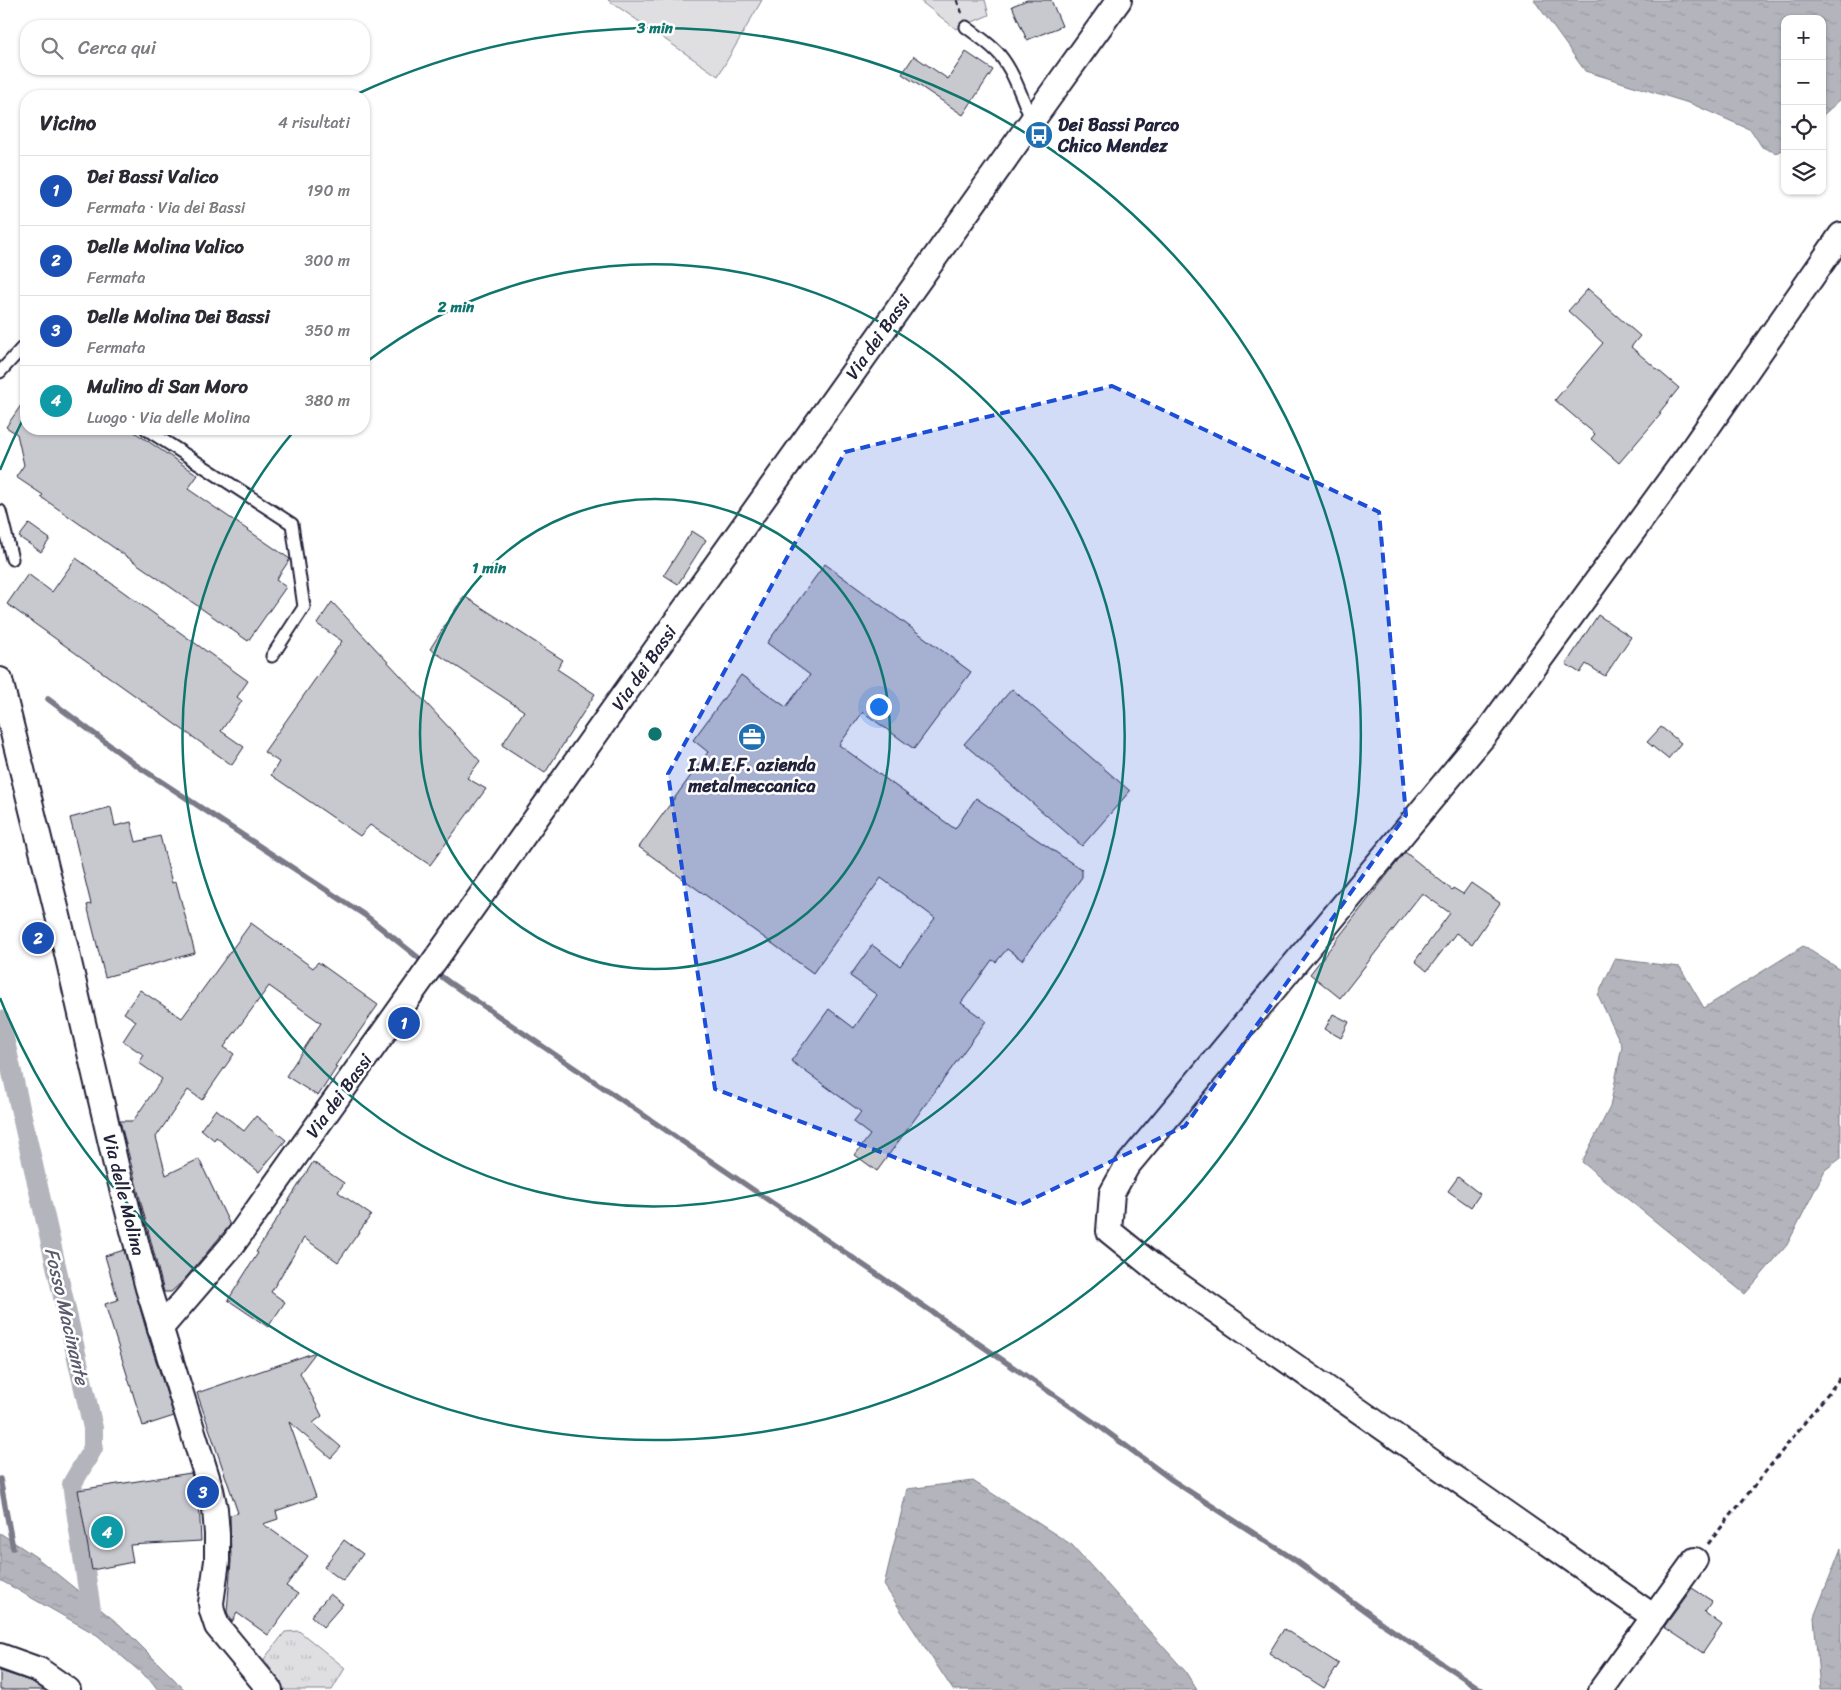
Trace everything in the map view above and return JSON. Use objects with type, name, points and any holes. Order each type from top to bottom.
[{"type":"street","name":"Via dei Bassi","points":[[160,1329],[233,1244],[1120,0]]},
{"type":"street","points":[[1654,1617],[1156,1269],[1109,1232],[1112,1193],[1127,1166],[1487,732],[1689,454],[1841,235]]},
{"type":"street","name":"Via delle Molina","points":[[0,680],[62,932],[116,1165],[148,1288],[211,1490],[218,1534],[217,1561],[211,1603],[212,1611],[217,1626],[270,1690]]},
{"type":"street","points":[[1602,1690],[1696,1560]]},
{"type":"street","points":[[0,1656],[39,1670],[68,1690]]},
{"type":"lane","points":[[966,27],[999,55],[1010,71],[1032,121]]},
{"type":"lane","points":[[0,372],[20,350]]},
{"type":"lane","points":[[155,435],[292,524],[304,607],[272,656]]},
{"type":"lane","points":[[0,511],[12,559]]},
{"type":"path","points":[[1696,1560],[1841,1377]]},
{"type":"highlighted area","points":[[1112,386],[1379,512],[1406,815],[1185,1126],[1020,1205],[715,1089],[668,774],[845,452]]},
{"type":"green space","points":[[608,0],[762,0],[718,76]]},
{"type":"green space","points":[[919,0],[985,0],[989,15],[956,29]]},
{"type":"green space","points":[[299,1631],[345,1668],[332,1690],[285,1690],[264,1659],[285,1632]]},
{"type":"water","points":[[1534,0],[1841,0],[1841,99],[1826,112],[1826,15],[1781,15],[1781,150],[1776,153],[1762,147],[1751,130],[1692,104],[1585,71]]},
{"type":"water","points":[[1803,946],[1841,970],[1841,1158],[1825,1170],[1787,1245],[1745,1294],[1582,1162],[1610,1107],[1622,1046],[1598,995],[1615,959],[1680,967],[1704,1008]]},
{"type":"water","points":[[973,1481],[1072,1545],[1185,1671],[1197,1690],[953,1690],[884,1585],[907,1489]]},
{"type":"water","points":[[0,1533],[36,1557],[120,1625],[185,1690],[158,1690],[152,1682],[97,1635],[0,1580]]},
{"type":"water","points":[[1841,1548],[1841,1690],[1820,1690],[1814,1617]]},
{"type":"building","points":[[1027,0],[1051,0],[1062,26],[1027,40],[1012,6]]},
{"type":"building","points":[[966,52],[993,70],[963,115],[902,74],[914,56],[948,79]]},
{"type":"building","points":[[1588,289],[1640,336],[1631,347],[1679,388],[1659,413],[1661,414],[1619,463],[1591,439],[1595,434],[1555,400],[1603,343],[1568,311]]},
{"type":"building","points":[[20,407],[20,435],[139,435],[198,475],[188,489],[290,559],[276,580],[286,587],[248,641],[41,497],[43,495],[16,477],[24,465],[17,434],[6,427]]},
{"type":"building","points":[[29,524],[50,539],[41,552],[19,537]]},
{"type":"building","points":[[692,531],[706,540],[678,584],[664,575]]},
{"type":"building","points":[[76,558],[248,681],[237,697],[242,701],[221,731],[244,747],[232,765],[7,604],[28,574],[52,592]]},
{"type":"building","points":[[825,564],[971,672],[914,749],[863,712],[839,745],[955,829],[976,798],[1082,870],[1082,877],[1022,960],[1007,949],[996,962],[992,960],[961,1003],[986,1021],[877,1171],[855,1155],[870,1135],[853,1122],[861,1112],[791,1061],[829,1009],[854,1028],[877,995],[850,976],[872,945],[900,966],[935,918],[881,878],[813,973],[639,847],[708,752],[693,740],[741,675],[786,707],[810,675],[767,643]]},
{"type":"building","points":[[464,596],[563,660],[557,669],[595,694],[545,773],[502,745],[524,711],[430,649]]},
{"type":"building","points":[[332,602],[480,761],[467,778],[486,789],[430,865],[370,825],[360,836],[271,775],[279,762],[264,752],[342,641],[317,624]]},
{"type":"building","points":[[1598,615],[1631,637],[1605,676],[1586,664],[1580,673],[1566,664]]},
{"type":"building","points":[[1012,689],[1130,791],[1082,846],[964,744]]},
{"type":"building","points":[[1661,727],[1681,743],[1668,759],[1647,742]]},
{"type":"building","points":[[111,807],[115,826],[131,822],[136,842],[160,836],[172,883],[176,882],[195,953],[105,977],[87,905],[91,904],[70,818]]},
{"type":"building","points":[[1405,852],[1452,890],[1453,888],[1463,894],[1471,883],[1500,903],[1472,944],[1456,933],[1427,971],[1415,961],[1450,913],[1422,893],[1340,998],[1310,974]]},
{"type":"building","points":[[251,923],[313,968],[318,962],[378,1005],[335,1066],[337,1067],[318,1096],[286,1076],[321,1023],[269,986],[224,1047],[234,1054],[202,1100],[188,1090],[156,1137],[166,1175],[199,1159],[230,1225],[183,1281],[171,1292],[164,1292],[120,1121],[133,1121],[162,1079],[139,1063],[144,1055],[123,1041],[136,1021],[124,1013],[140,990],[182,1018]]},
{"type":"building","points":[[1333,1014],[1349,1022],[1341,1038],[1325,1029]]},
{"type":"building","points":[[216,1109],[244,1131],[256,1116],[286,1140],[259,1172],[216,1137],[214,1140],[201,1129]]},
{"type":"building","points":[[313,1162],[344,1183],[338,1192],[371,1215],[338,1262],[304,1238],[271,1292],[285,1302],[268,1327],[228,1300]]},
{"type":"building","points":[[1458,1177],[1480,1194],[1471,1207],[1448,1191]]},
{"type":"building","points":[[124,1250],[147,1333],[174,1416],[143,1426],[105,1304],[118,1300],[105,1256]]},
{"type":"building","points":[[316,1352],[300,1373],[322,1416],[313,1423],[341,1447],[331,1458],[289,1422],[316,1497],[276,1511],[278,1519],[263,1524],[308,1556],[286,1586],[298,1594],[268,1635],[237,1613],[232,1622],[227,1612],[231,1561],[230,1515],[238,1513],[197,1393]]},
{"type":"building","points":[[191,1473],[199,1500],[201,1541],[130,1545],[133,1562],[92,1570],[78,1490]]},
{"type":"building","points":[[344,1540],[363,1554],[343,1581],[324,1567]]},
{"type":"building","points":[[1692,1588],[1712,1601],[1704,1612],[1722,1625],[1703,1653],[1664,1627]]},
{"type":"building","points":[[330,1594],[343,1604],[323,1627],[311,1616]]},
{"type":"building","points":[[1284,1629],[1339,1664],[1324,1688],[1269,1653]]},
{"type":"building","points":[[0,1671],[33,1682],[44,1690],[0,1690]]},
{"type":"waterway","points":[[48,699],[136,765],[366,916],[425,963]]},
{"type":"waterway","points":[[434,971],[1095,1423],[1172,1480],[1295,1560],[1383,1624],[1482,1690]]},
{"type":"waterway","name":"Fosso Macinante","points":[[0,1020],[93,1428],[93,1448],[72,1484],[91,1610]]},
{"type":"waterway","points":[[0,1479],[13,1548]]},
{"type":"place","name":"Dei Bassi Parco Chico Mendez","points":[[1039,135]]},
{"type":"place","name":"I.M.E.F. azienda metalmeccanica","points":[[752,737]]},
{"type":"place","name":"Delle Molina Valico","points":[[38,938]]},
{"type":"place","name":"Dei Bassi Valico","points":[[404,1023]]},
{"type":"place","name":"Delle Molina Dei Bassi","points":[[203,1492]]},
{"type":"place","name":"Mulino di San Moro","points":[[107,1532]]}]
